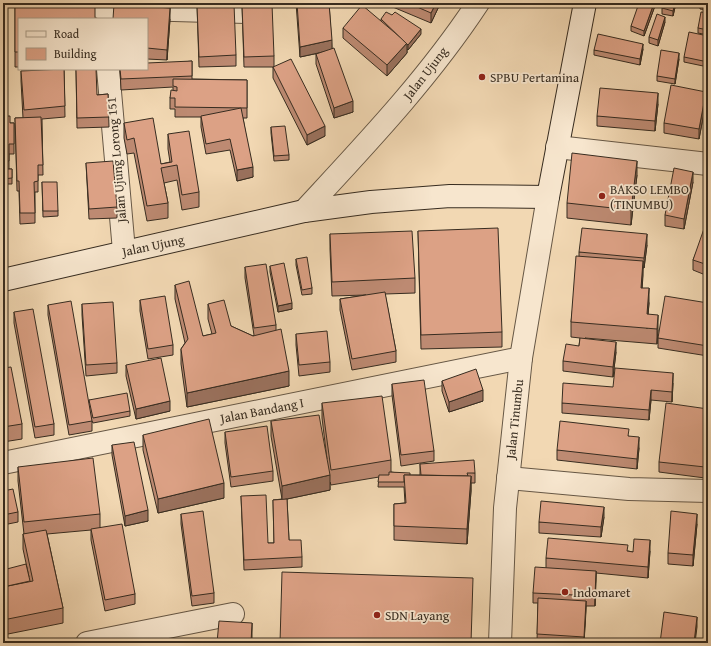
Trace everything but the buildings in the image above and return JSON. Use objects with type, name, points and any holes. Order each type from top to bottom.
[{"type":"street","name":"Jalan Ujung","points":[[304,212],[393,114],[461,28],[478,3]]},
{"type":"street","name":"Jalan Tinumbu","points":[[500,643],[505,508],[521,358],[557,147],[585,3]]},
{"type":"street","points":[[102,10],[246,12]]},
{"type":"street","name":"Jalan Ujung Lorong 151","points":[[108,70],[124,251]]},
{"type":"street","points":[[557,147],[704,164]]},
{"type":"street","name":"Jalan Ujung","points":[[3,280],[124,251],[304,212],[371,202],[450,196],[548,197]]},
{"type":"street","name":"Jalan Bandang I","points":[[3,463],[521,358]]},
{"type":"street","points":[[508,478],[629,489],[708,491]]},
{"type":"street","points":[[87,643],[233,614]]},
{"type":"place","name":"SPBU Pertamina","points":[[482,77]]},
{"type":"place","name":"BAKSO LEMBO (TINUMBU)","points":[[602,196]]},
{"type":"place","name":"Indomaret","points":[[565,592]]},
{"type":"place","name":"SDN Layang","points":[[377,615]]}]
